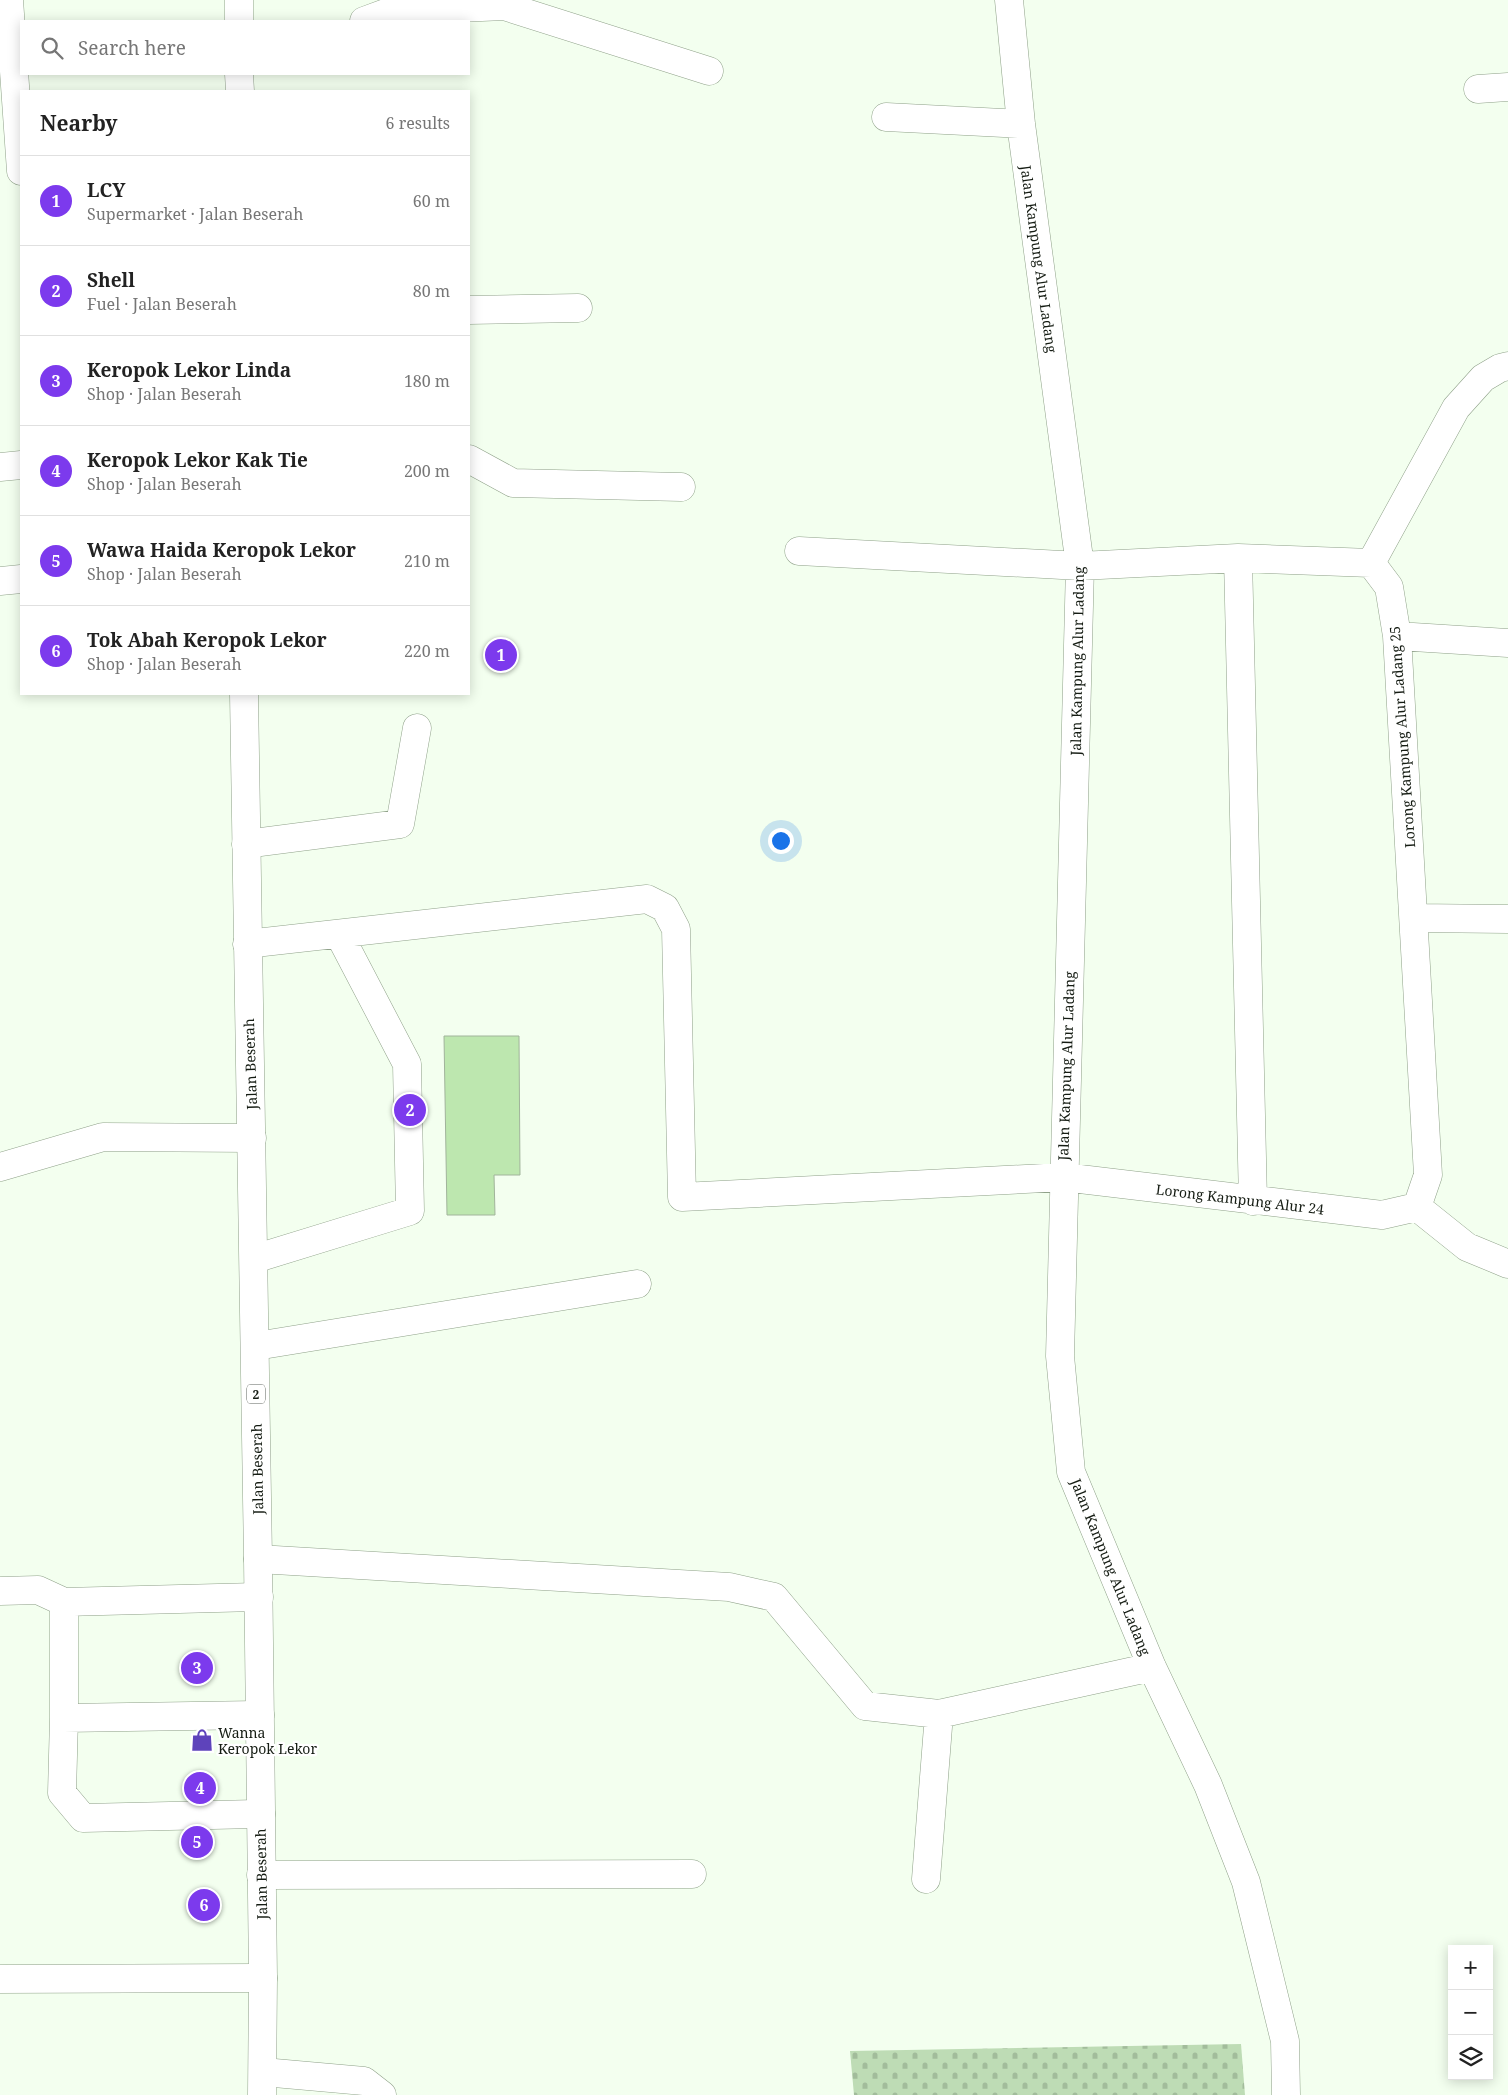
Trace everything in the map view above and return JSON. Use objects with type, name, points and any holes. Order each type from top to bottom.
[{"type":"main road","points":[[9,0],[20,157]]},
{"type":"main road","points":[[239,0],[239,20]]},
{"type":"main road","name":"Jalan Kampung Alur Ladang","points":[[1009,0],[1022,124],[1080,566],[1063,1177],[1060,1356],[1072,1472],[1152,1667],[1208,1785],[1246,1882],[1285,2041],[1286,2095]]},
{"type":"main road","points":[[367,20],[392,11],[504,6],[709,71]]},
{"type":"main road","points":[[240,75],[240,90]]},
{"type":"main road","points":[[1478,89],[1508,87]]},
{"type":"main road","points":[[886,117],[1022,124]]},
{"type":"main road","points":[[470,310],[578,308]]},
{"type":"main road","points":[[799,551],[1080,566],[1238,558],[1371,563],[1456,408],[1483,378],[1500,368],[1508,366]]},
{"type":"main road","points":[[470,460],[513,483],[681,487]]},
{"type":"main road","points":[[0,467],[20,465]]},
{"type":"main road","points":[[1238,558],[1253,1201]]},
{"type":"main road","name":"Lorong Kampung Alur Ladang 25","points":[[1371,563],[1390,587],[1397,636],[1428,1176],[1417,1207]]},
{"type":"main road","points":[[0,581],[20,580]]},
{"type":"main road","points":[[1397,636],[1508,642]]},
{"type":"main road","name":"Jalan Beserah","points":[[244,695],[247,944],[256,1346],[263,1978],[262,2083]]},
{"type":"main road","points":[[246,844],[400,824],[417,728]]},
{"type":"main road","name":"Lorong Kampung Alur 24","points":[[339,934],[646,899],[665,908],[676,929],[682,1197],[1063,1177],[1382,1215],[1417,1207]]},
{"type":"main road","points":[[1414,918],[1508,919]]},
{"type":"main road","points":[[247,944],[339,934],[407,1064],[410,1211],[254,1259]]},
{"type":"main road","points":[[0,1167],[102,1137],[252,1138]]},
{"type":"main road","points":[[1417,1207],[1467,1247],[1508,1264]]},
{"type":"main road","points":[[256,1346],[637,1284]]},
{"type":"main road","points":[[258,1560],[729,1587],[774,1597],[865,1706],[939,1714],[1152,1667]]},
{"type":"main road","points":[[0,1591],[38,1590],[64,1602],[259,1596]]},
{"type":"main road","points":[[64,1602],[62,1793],[83,1818],[261,1814]]},
{"type":"main road","points":[[926,1879],[939,1714]]},
{"type":"main road","points":[[64,1718],[260,1715]]},
{"type":"main road","points":[[261,1874],[692,1874]]},
{"type":"main road","points":[[0,1979],[263,1978]]},
{"type":"main road","points":[[262,2083],[364,2080],[382,2095]]},
{"type":"green space","points":[[1241,2044],[1245,2095],[854,2095],[850,2051]]},
{"type":"building","points":[[444,1036],[519,1036],[520,1175],[494,1175],[495,1215],[447,1215]]},
{"type":"place","name":"LCY","points":[[501,655]]},
{"type":"place","name":"Shell","points":[[410,1110]]},
{"type":"place","name":"Keropok Lekor Linda","points":[[197,1668]]},
{"type":"place","name":"Wanna Keropok Lekor","points":[[202,1740]]},
{"type":"place","name":"Keropok Lekor Kak Tie","points":[[200,1788]]},
{"type":"place","name":"Wawa Haida Keropok Lekor","points":[[197,1842]]},
{"type":"place","name":"Tok Abah Keropok Lekor","points":[[204,1905]]}]
